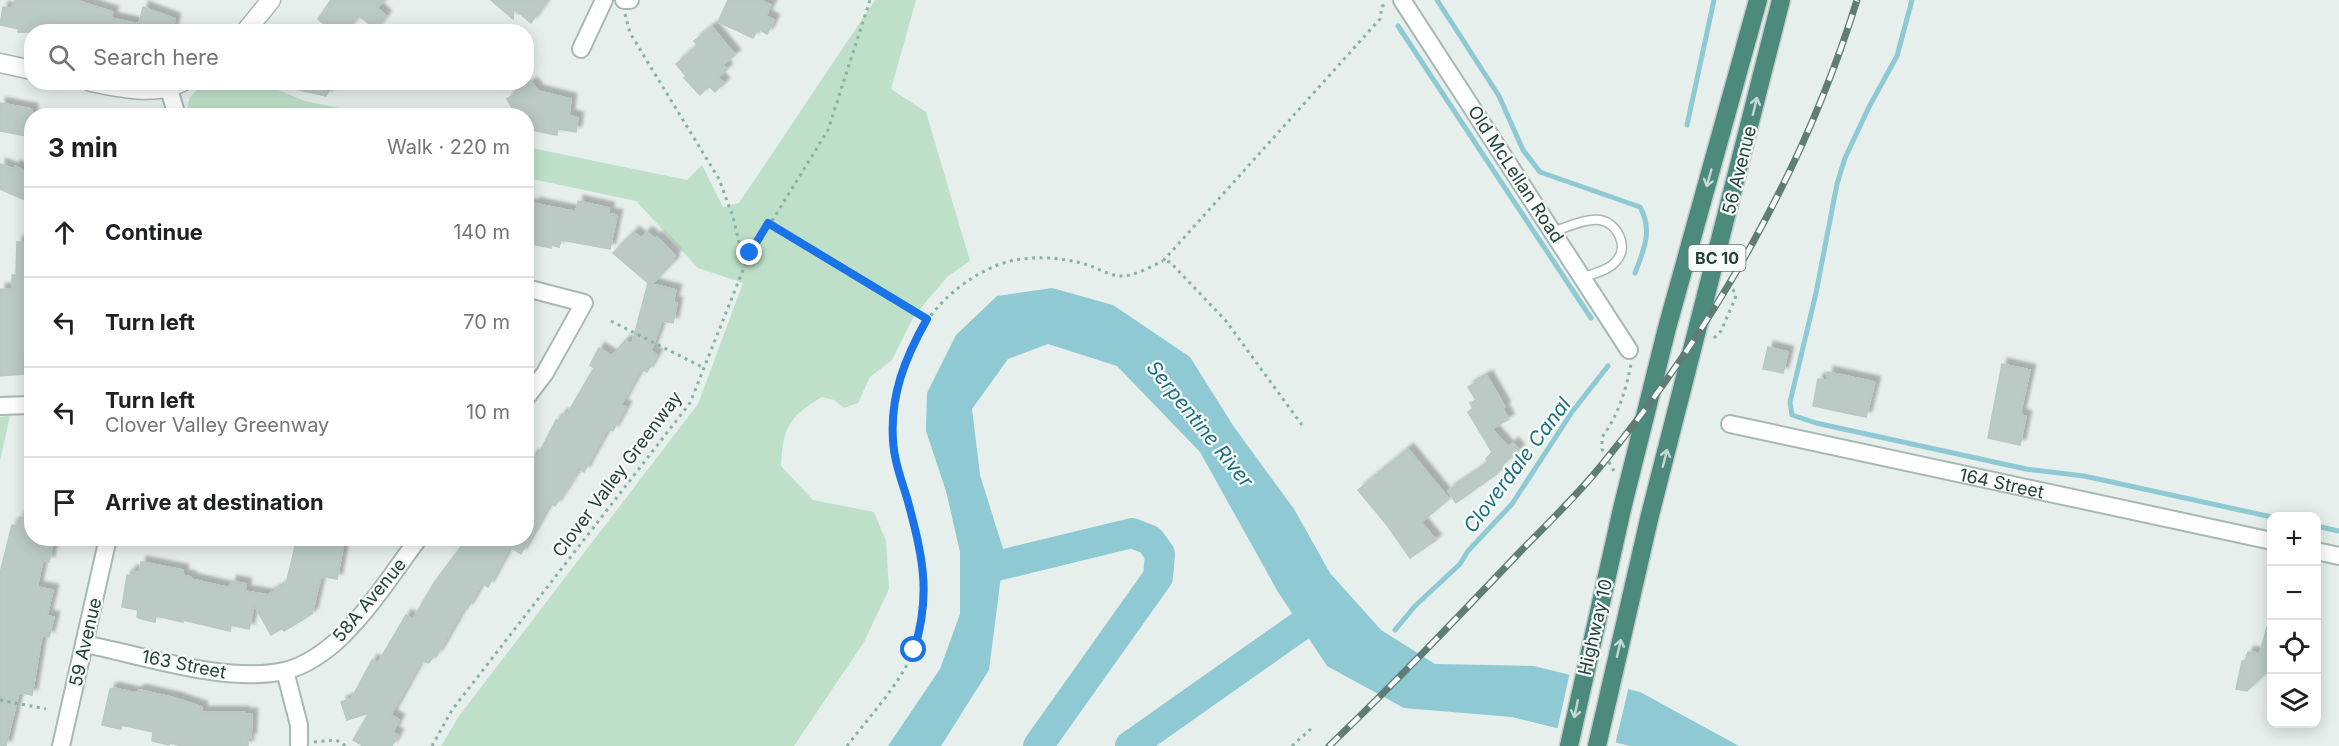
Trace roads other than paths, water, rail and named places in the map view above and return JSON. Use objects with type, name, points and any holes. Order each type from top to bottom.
[{"type":"highway","name":"56 Avenue","points":[[1623,504],[1667,328],[1758,0]]},
{"type":"highway","name":"56 Avenue","points":[[1650,515],[1781,0]]},
{"type":"highway","name":"Highway 10","points":[[1569,746],[1623,504]]},
{"type":"highway","name":"Highway 10","points":[[1597,746],[1650,515]]},
{"type":"street","points":[[252,24],[271,0]]},
{"type":"street","points":[[580,49],[604,0]]},
{"type":"street","name":"Old McLellan Road","points":[[1403,2],[1584,277],[1631,356]]},
{"type":"street","points":[[0,63],[24,68]]},
{"type":"street","points":[[176,90],[177,108]]},
{"type":"street","points":[[534,290],[584,303],[546,373],[534,388]]},
{"type":"street","points":[[0,406],[24,405]]},
{"type":"street","name":"164 Street","points":[[1730,424],[2267,540]]},
{"type":"street","name":"59 Avenue","points":[[61,746],[106,546]]},
{"type":"street","name":"58A Avenue","points":[[285,671],[324,652],[343,636],[413,546]]},
{"type":"street","points":[[2321,552],[2339,556]]},
{"type":"street","name":"163 Street","points":[[84,644],[212,671],[243,675],[285,671]]},
{"type":"street","points":[[285,671],[297,716],[299,744]]},
{"type":"lane","points":[[1554,231],[1593,220],[1610,223],[1617,230],[1622,250],[1618,260],[1606,269],[1584,277]]},
{"type":"water","name":"Serpentine River","points":[[1052,288],[1113,305],[1190,357],[1234,427],[1294,509],[1330,573],[1381,630],[1435,664],[1534,666],[1640,692],[1739,746],[1630,746],[1512,717],[1404,708],[1327,666],[1278,592],[1200,452],[1117,366],[1048,344],[1008,359],[972,409],[980,475],[1004,552],[989,670],[941,746],[888,746],[940,669],[960,614],[960,552],[946,491],[926,431],[927,393],[956,335],[997,296]]},
{"type":"waterway","points":[[1437,0],[1499,96],[1523,150],[1540,172],[1640,207],[1647,232],[1635,273]]},
{"type":"waterway","name":"Cloverdale Canal","points":[[1687,125],[1714,0]]},
{"type":"waterway","points":[[1912,0],[1897,56],[1845,158],[1837,184],[1816,293],[1790,402],[1792,415],[1816,423],[2026,469],[2084,476],[2267,516]]},
{"type":"waterway","points":[[1398,26],[1591,318]]},
{"type":"waterway","name":"Cloverdale Canal","points":[[1395,630],[1415,606],[1460,564],[1468,551],[1512,504],[1572,412],[1608,366]]},
{"type":"waterway","points":[[2321,527],[2339,531]]},
{"type":"waterway","points":[[976,571],[1132,533],[1150,540],[1160,554],[1158,577],[1038,746]]},
{"type":"waterway","points":[[1130,746],[1323,610]]},
{"type":"railway","points":[[1329,746],[1425,651],[1584,486],[1645,410],[1683,356],[1753,243],[1811,124],[1836,63],[1857,0]]}]
